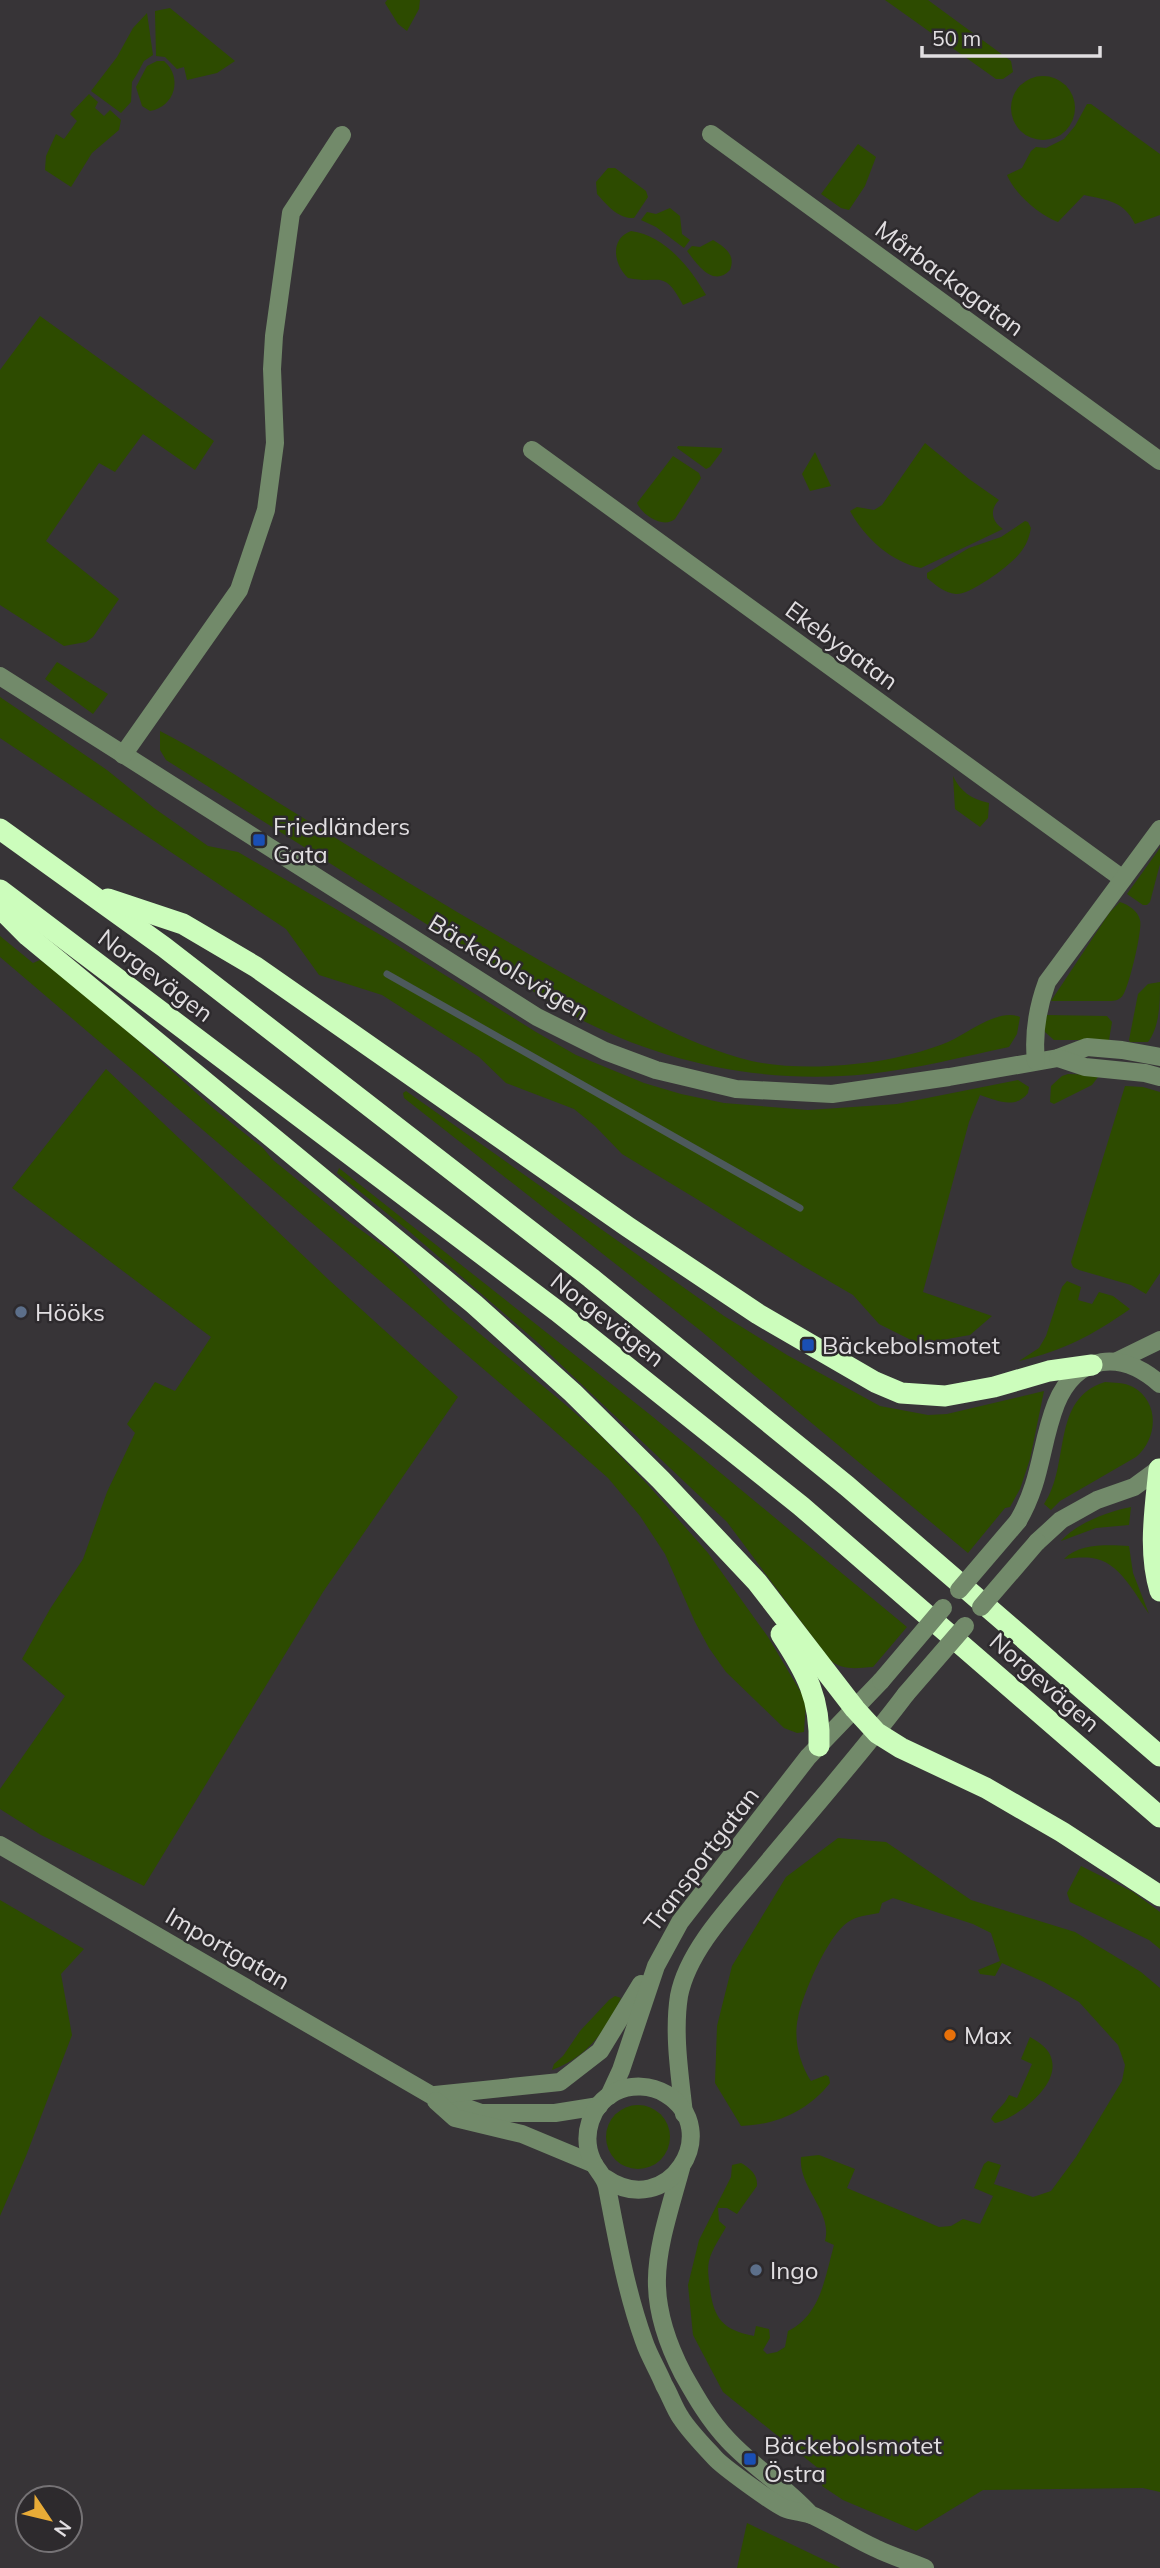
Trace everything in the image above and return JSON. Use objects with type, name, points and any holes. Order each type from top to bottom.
[{"type":"highway","name":"Norgevägen","points":[[0,829],[164,947],[591,1278],[847,1486],[1160,1756]]},
{"type":"highway","name":"Norgevägen","points":[[0,890],[557,1311],[802,1506],[1160,1817]]},
{"type":"highway","points":[[88,893],[183,924],[256,967],[726,1292],[808,1345],[875,1382],[901,1393],[945,1396],[994,1387],[1049,1371],[1092,1365]]},
{"type":"highway","points":[[0,908],[28,936],[474,1304],[573,1393],[661,1480],[757,1582],[855,1709],[877,1733],[901,1748],[986,1788],[1051,1825],[1160,1896]]},
{"type":"highway","points":[[1160,1469],[1153,1533],[1153,1570],[1160,1591]]},
{"type":"highway","points":[[730,1552],[750,1588],[804,1668],[817,1704],[819,1746]]},
{"type":"street","name":"Mårbackagatan","points":[[711,134],[1160,461]]},
{"type":"street","points":[[123,755],[239,590],[266,510],[275,443],[272,369],[274,336],[291,213],[342,135]]},
{"type":"street","name":"Ekebygatan","points":[[531,450],[1123,879]]},
{"type":"street","name":"Bäckebolsvägen","points":[[0,676],[537,1017],[605,1051],[656,1070],[736,1089],[832,1094],[1058,1058],[1087,1047],[1160,1057]]},
{"type":"street","points":[[1036,1061],[1034,1042],[1038,1006],[1047,982],[1160,829]]},
{"type":"street","name":"Bäckebolsvägen","points":[[1058,1058],[1085,1067],[1160,1077]]},
{"type":"street","points":[[1117,1361],[1160,1340]]},
{"type":"street","points":[[1092,1365],[1107,1360],[1135,1366],[1160,1384]]},
{"type":"street","name":"Transportgatan","points":[[925,2568],[875,2548],[811,2515],[782,2508],[717,2461],[681,2418],[645,2343],[623,2270],[600,2171],[587,2144],[587,2131],[591,2118],[621,2070],[656,1966],[680,1922],[819,1746],[881,1681],[1018,1521],[1030,1502],[1057,1402],[1077,1375],[1092,1365]]},
{"type":"street","name":"Transportgatan","points":[[811,2515],[792,2493],[728,2441],[701,2407],[673,2354],[659,2315],[656,2281],[660,2242],[691,2139],[684,2113],[678,2042],[679,1998],[684,1978],[693,1958],[734,1903],[877,1733],[906,1694],[1037,1542],[1061,1520],[1097,1500],[1134,1487],[1160,1469]]},
{"type":"street","name":"Importgatan","points":[[0,1845],[431,2095],[481,2113],[555,2113],[604,2101]]},
{"type":"street","points":[[431,2095],[560,2082],[600,2052],[640,1984],[656,1966]]},
{"type":"street","points":[[604,2101],[634,2087],[651,2088],[667,2095],[684,2113]]},
{"type":"street","name":"Importgatan","points":[[431,2095],[441,2108],[455,2118],[522,2134],[600,2171]]},
{"type":"street","points":[[600,2171],[625,2188],[646,2189],[666,2182],[682,2167]]},
{"type":"green space","points":[[387,0],[420,0],[419,9],[407,31],[398,24],[385,3]]},
{"type":"green space","points":[[885,0],[928,0],[1011,61],[1013,72],[1003,79],[996,79]]},
{"type":"green space","points":[[170,8],[235,61],[217,73],[187,80],[184,67],[177,69],[165,57],[156,56],[155,11]]},
{"type":"green space","points":[[147,13],[153,55],[144,61],[132,82],[131,102],[121,113],[91,91],[117,57],[133,28]]},
{"type":"green space","points":[[164,61],[170,68],[175,83],[174,91],[165,104],[150,111],[142,106],[136,87],[147,66]]},
{"type":"green space","points":[[1043,76],[1055,78],[1066,85],[1073,96],[1073,120],[1066,131],[1055,138],[1043,140],[1031,138],[1020,131],[1013,120],[1011,108],[1013,96],[1020,85],[1031,78]]},
{"type":"green space","points":[[89,94],[98,102],[95,108],[104,116],[110,110],[121,120],[119,130],[92,153],[71,187],[45,170],[46,156],[56,134],[64,139],[77,121],[70,114]]},
{"type":"green space","points":[[1087,104],[1091,104],[1160,154],[1160,215],[1135,224],[1120,206],[1084,195],[1058,222],[1028,203],[1010,182],[1007,175],[1022,168],[1036,147],[1046,148],[1064,139]]},
{"type":"green space","points":[[858,144],[876,157],[865,186],[849,210],[841,208],[821,194]]},
{"type":"green space","points":[[608,168],[615,168],[646,191],[648,197],[634,218],[618,214],[597,194],[596,182]]},
{"type":"green space","points":[[670,208],[680,216],[682,234],[690,240],[684,248],[656,227],[641,220],[647,212],[656,214]]},
{"type":"green space","points":[[631,231],[654,239],[675,254],[706,295],[683,305],[666,282],[628,278],[619,266],[616,253],[619,240]]},
{"type":"green space","points":[[713,240],[725,249],[732,260],[730,270],[724,275],[706,272],[687,251],[692,246],[700,247]]},
{"type":"green space","points":[[40,316],[214,441],[195,470],[143,434],[115,472],[99,463],[46,541],[119,599],[93,637],[86,642],[64,646],[0,605],[0,370]]},
{"type":"green space","points":[[925,443],[999,500],[993,516],[1003,529],[921,568],[899,560],[880,547],[863,530],[850,511],[857,507],[874,510],[882,505]]},
{"type":"green space","points":[[677,448],[722,448],[722,451],[706,469]]},
{"type":"green space","points":[[815,452],[831,486],[810,491],[802,474]]},
{"type":"green space","points":[[673,456],[699,473],[701,478],[675,519],[670,522],[659,521],[648,516],[637,503]]},
{"type":"green space","points":[[1025,521],[1031,528],[1022,550],[1008,565],[980,585],[956,594],[944,590],[927,578],[927,573],[969,548],[1001,537]]},
{"type":"green space","points":[[57,662],[108,694],[93,714],[45,679]]},
{"type":"green space","points":[[0,697],[107,770],[154,808],[208,846],[238,852],[384,937],[576,1055],[644,1083],[724,1103],[808,1110],[897,1104],[1018,1080],[1029,1087],[1028,1093],[1017,1101],[1005,1102],[980,1095],[969,1122],[923,1292],[992,1316],[970,1335],[919,1344],[879,1324],[853,1295],[622,1154],[574,1109],[506,1083],[479,1057],[382,995],[319,975],[286,929],[0,738]]},
{"type":"green space","points":[[160,731],[538,959],[654,1023],[718,1051],[763,1063],[789,1066],[845,1065],[901,1057],[926,1050],[1002,1016],[1020,1017],[1017,1034],[1009,1047],[904,1069],[828,1077],[788,1076],[709,1066],[633,1043],[561,1009],[166,760],[160,750]]},
{"type":"green space","points":[[953,776],[967,794],[989,803],[988,818],[980,827],[955,809]]},
{"type":"green space","points":[[1160,848],[1160,864],[1150,902],[1143,905],[1127,894]]},
{"type":"green space","points":[[1120,902],[1135,911],[1140,925],[1132,970],[1123,995],[1111,1001],[1051,1001],[1110,912]]},
{"type":"green space","points":[[0,936],[33,963],[40,960],[84,992],[214,1109],[263,1148],[273,1160],[393,1253],[450,1309],[600,1435],[708,1553],[768,1637],[806,1701],[804,1732],[797,1733],[784,1728],[726,1672],[695,1622],[665,1554],[640,1516],[608,1478],[0,957]]},
{"type":"green space","points":[[1160,982],[1158,1014],[1152,1036],[1148,1042],[1130,1042],[1138,994],[1148,984]]},
{"type":"green space","points":[[1107,1016],[1112,1022],[1109,1040],[1054,1040],[1045,1032],[1044,1017]]},
{"type":"green space","points":[[106,1069],[329,1280],[458,1397],[323,1592],[144,1886],[41,1835],[0,1809],[0,1789],[65,1696],[22,1659],[50,1609],[83,1559],[107,1492],[135,1433],[127,1424],[155,1382],[175,1391],[211,1337],[12,1188]]},
{"type":"green space","points":[[1068,1074],[1098,1077],[1092,1085],[1054,1104],[1050,1102],[1051,1086]]},
{"type":"green space","points":[[1125,1086],[1160,1092],[1160,1273],[1146,1294],[1131,1285],[1079,1270],[1073,1267],[1071,1262]]},
{"type":"green space","points":[[406,1091],[724,1316],[787,1355],[880,1406],[928,1415],[947,1414],[1044,1391],[1030,1459],[1020,1489],[1010,1507],[1005,1508],[968,1553],[701,1331],[404,1098],[403,1093]]},
{"type":"green space","points":[[339,1168],[653,1417],[907,1627],[873,1667],[845,1667],[830,1660],[727,1522],[536,1341],[337,1173]]},
{"type":"green space","points":[[1067,1281],[1081,1287],[1078,1300],[1092,1304],[1099,1292],[1113,1296],[1130,1309],[1077,1341],[1019,1361],[1039,1348],[1046,1336],[1062,1287]]},
{"type":"green space","points":[[1105,1382],[1130,1385],[1148,1402],[1153,1421],[1149,1441],[1136,1457],[1060,1501],[1051,1510],[1044,1504],[1057,1471],[1069,1418],[1076,1403],[1088,1391]]},
{"type":"green space","points":[[1131,1507],[1129,1525],[1096,1528],[1061,1541],[1093,1519]]},
{"type":"green space","points":[[1103,1545],[1129,1546],[1133,1573],[1149,1614],[1125,1580],[1110,1565],[1092,1558],[1064,1559],[1086,1548]]},
{"type":"green space","points":[[838,1838],[886,1842],[971,1900],[1075,1932],[1141,1972],[1160,1988],[1160,2492],[1143,2488],[983,2490],[916,2531],[843,2500],[822,2486],[824,2473],[723,2392],[693,2335],[688,2285],[699,2240],[731,2177],[732,2165],[741,2163],[747,2167],[755,2175],[757,2186],[737,2214],[727,2208],[718,2208],[719,2221],[726,2227],[709,2261],[708,2275],[714,2308],[722,2322],[735,2330],[754,2336],[756,2326],[769,2329],[770,2338],[763,2350],[767,2354],[777,2352],[785,2347],[788,2331],[799,2324],[815,2305],[834,2245],[825,2241],[824,2220],[805,2179],[801,2157],[819,2155],[855,2169],[847,2188],[939,2227],[951,2226],[963,2219],[980,2224],[993,2196],[974,2188],[984,2164],[988,2161],[1001,2165],[994,2184],[1033,2197],[1051,2191],[1076,2157],[1122,2081],[1125,2065],[1118,2045],[1079,2002],[1002,1963],[995,1976],[980,1974],[978,1970],[1000,1961],[991,1933],[973,1924],[893,1898],[882,1903],[879,1913],[855,1918],[840,1929],[824,1952],[800,2008],[797,2043],[804,2067],[811,2081],[826,2075],[830,2083],[812,2101],[790,2115],[767,2123],[741,2126],[715,2083],[717,2026],[732,1966],[786,1877]]},
{"type":"green space","points":[[1081,1866],[1133,1892],[1160,1912],[1160,1949],[1149,1940],[1070,1902],[1067,1893]]},
{"type":"green space","points":[[0,1900],[84,1949],[61,1974],[72,2035],[0,2216]]},
{"type":"green space","points":[[615,1996],[621,1998],[594,2042],[575,2058],[552,2070],[580,2031]]},
{"type":"green space","points":[[1030,2037],[1044,2047],[1051,2057],[1052,2071],[1049,2081],[1024,2108],[995,2123],[991,2119],[1009,2095],[1017,2098],[1032,2064],[1021,2059]]},
{"type":"green space","points":[[638,2105],[661,2114],[670,2137],[661,2160],[638,2169],[615,2160],[606,2137],[615,2114]]},
{"type":"green space","points":[[747,2523],[841,2568],[737,2568]]},
{"type":"waterway","points":[[387,974],[800,1208]]},
{"type":"place","name":"Friedländers Gata","points":[[259,840]]},
{"type":"place","name":"Hööks","points":[[21,1312]]},
{"type":"place","name":"Bäckebolsmotet","points":[[808,1345]]},
{"type":"place","name":"Max","points":[[950,2035]]},
{"type":"place","name":"Ingo","points":[[756,2270]]},
{"type":"place","name":"Bäckebolsmotet Östra","points":[[750,2459]]}]
